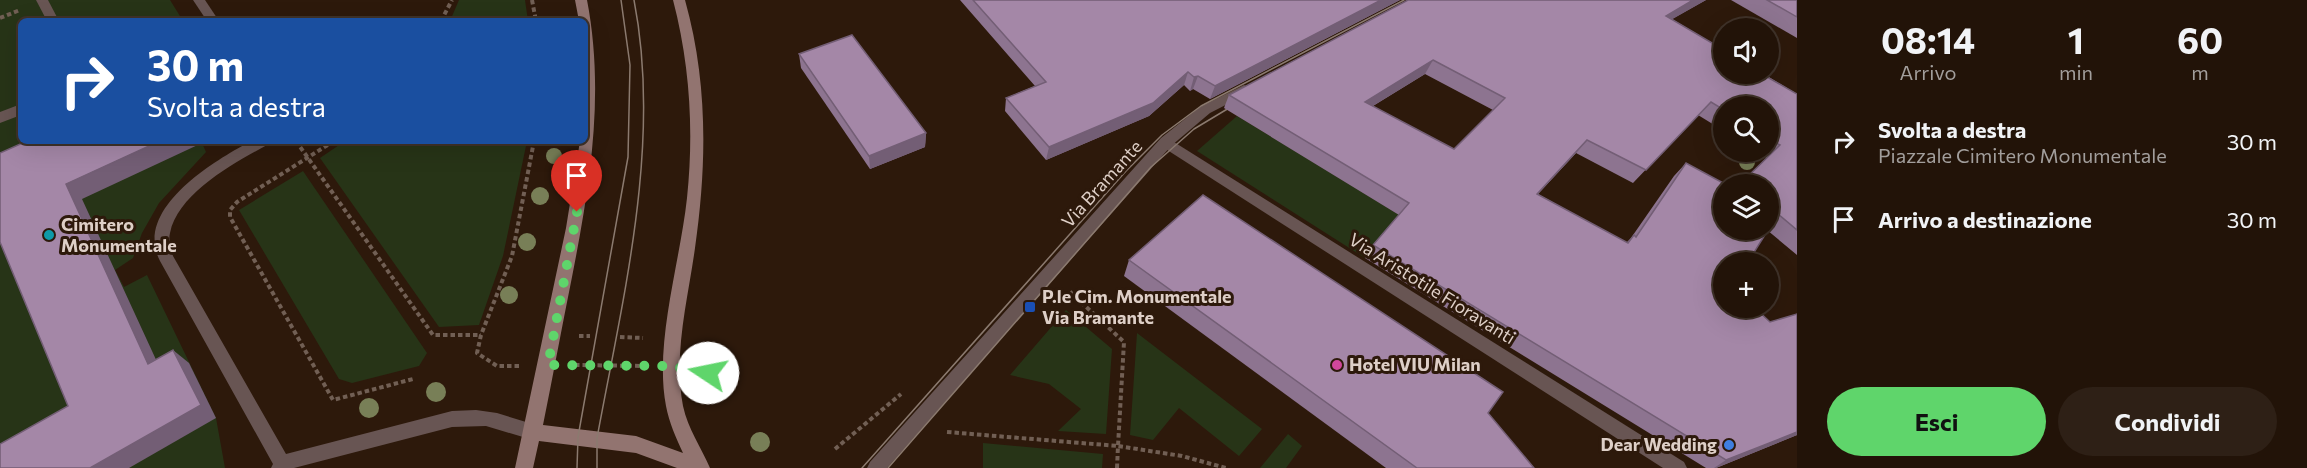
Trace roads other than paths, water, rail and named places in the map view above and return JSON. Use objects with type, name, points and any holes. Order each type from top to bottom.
[{"type":"main road","points":[[581,0],[584,18]]},
{"type":"main road","points":[[679,0],[693,57],[697,109],[696,165],[690,230],[670,366],[671,391],[678,422],[701,468]]},
{"type":"main road","points":[[524,468],[548,365],[589,141],[591,87],[588,54]]},
{"type":"main road","points":[[533,432],[631,442],[669,454],[694,468]]},
{"type":"street","points":[[42,0],[51,18]]},
{"type":"street","points":[[199,0],[211,18]]},
{"type":"street","name":"Via Bramante","points":[[876,468],[1166,142],[1205,110],[1258,82]]},
{"type":"street","points":[[0,118],[18,110]]},
{"type":"street","name":"Via Aristotile Fioravanti","points":[[1166,142],[1678,468]]},
{"type":"street","points":[[256,144],[213,170],[193,188],[175,206],[162,234],[165,256],[281,465],[438,421],[458,418],[492,418],[533,432]]},
{"type":"tram line","points":[[577,468],[578,437],[628,157],[630,65],[621,0]]},
{"type":"tram line","points":[[597,468],[597,438],[628,275],[641,164],[644,109],[642,54],[634,0]]},
{"type":"tram line","points":[[862,468],[1126,171],[1162,135],[1201,106],[1404,0]]},
{"type":"tram line","points":[[888,468],[1151,167],[1194,129],[1239,102]]},
{"type":"place","name":"Cimitero Monumentale","points":[[49,235]]},
{"type":"place","name":"P.le Cim. Monumentale Via Bramante","points":[[1030,307]]},
{"type":"place","name":"Hotel VIU Milan","points":[[1337,365]]},
{"type":"place","name":"Dear Wedding","points":[[1729,445]]}]
